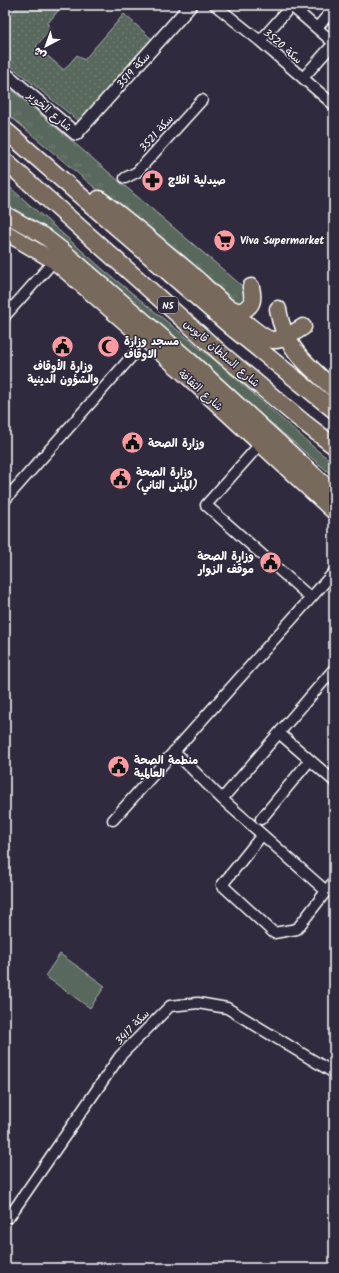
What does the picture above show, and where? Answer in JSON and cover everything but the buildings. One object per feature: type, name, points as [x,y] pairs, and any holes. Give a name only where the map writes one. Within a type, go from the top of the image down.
[{"type":"highway","points":[[5,129],[111,208],[190,273],[227,307],[265,338],[274,341],[286,337],[303,327]]},
{"type":"highway","name":"N5","points":[[5,129],[230,326],[334,410]]},
{"type":"highway","name":"شارع السلطان قابوس","points":[[5,161],[223,355],[334,446]]},
{"type":"highway","points":[[227,307],[239,312],[246,310],[251,304],[253,296],[251,286]]},
{"type":"highway","points":[[278,309],[280,320],[290,345],[307,364],[334,389]]},
{"type":"main road","name":"شارع الثقافة","points":[[5,214],[44,236],[62,250],[188,359],[334,493]]},
{"type":"main road","points":[[23,224],[51,249],[54,261],[64,258],[136,313]]},
{"type":"main road","name":"شارع الثقافة","points":[[5,232],[54,261],[179,370],[334,512]]},
{"type":"street","name":"سكة 3519","points":[[76,134],[191,5]]},
{"type":"street","name":"سكة 3520","points":[[215,5],[260,41],[334,105]]},
{"type":"street","points":[[260,41],[291,5],[334,43],[303,78]]},
{"type":"street","points":[[316,28],[334,8]]},
{"type":"street","name":"شارع الخوير","points":[[5,73],[76,134]]},
{"type":"street","name":"سكة 3521","points":[[125,178],[136,172],[202,100]]},
{"type":"street","points":[[5,316],[54,261]]},
{"type":"street","points":[[5,500],[133,355]]},
{"type":"street","points":[[260,444],[206,505],[311,598]]},
{"type":"street","points":[[113,820],[334,572]]},
{"type":"street","points":[[222,799],[334,669]]},
{"type":"street","points":[[279,733],[334,781]]},
{"type":"street","points":[[174,752],[222,799],[326,891]]},
{"type":"street","points":[[261,819],[310,760]]},
{"type":"street","points":[[262,835],[222,885],[274,933],[298,929],[334,881]]},
{"type":"street","name":"سكة 3417","points":[[9,1217],[120,1056],[170,1006],[198,1003],[227,1008],[334,1073]]},
{"type":"green space","points":[[19,5],[63,5],[47,24],[52,28],[36,46],[64,70],[77,55],[84,60],[124,14],[154,41],[84,121],[78,121],[5,61],[5,21]]},
{"type":"green space","points":[[5,84],[247,290],[246,304],[234,305],[5,112]]},
{"type":"green space","points":[[5,183],[106,272],[223,367],[318,451],[334,463],[334,477],[42,227],[16,210],[5,206]]},
{"type":"green space","points":[[60,954],[105,986],[90,1008],[45,976]]},
{"type":"place","name":"صيدلية افلاج","points":[[152,180]]},
{"type":"place","name":"Viva Supermarket","points":[[224,240]]},
{"type":"place","name":"وزارة الأوقاف والشؤون الدينية","points":[[63,346]]},
{"type":"place","name":"مسجد وزارة الاوقاف","points":[[109,347]]},
{"type":"place","name":"وزارة الصحة","points":[[133,443]]},
{"type":"place","name":"وزارة الصحة (المبنى الثاني)","points":[[121,478]]},
{"type":"place","name":"وزارة الصحة موقف الزوار","points":[[270,562]]},
{"type":"place","name":"منطمة الصحة العالمية","points":[[118,766]]}]
